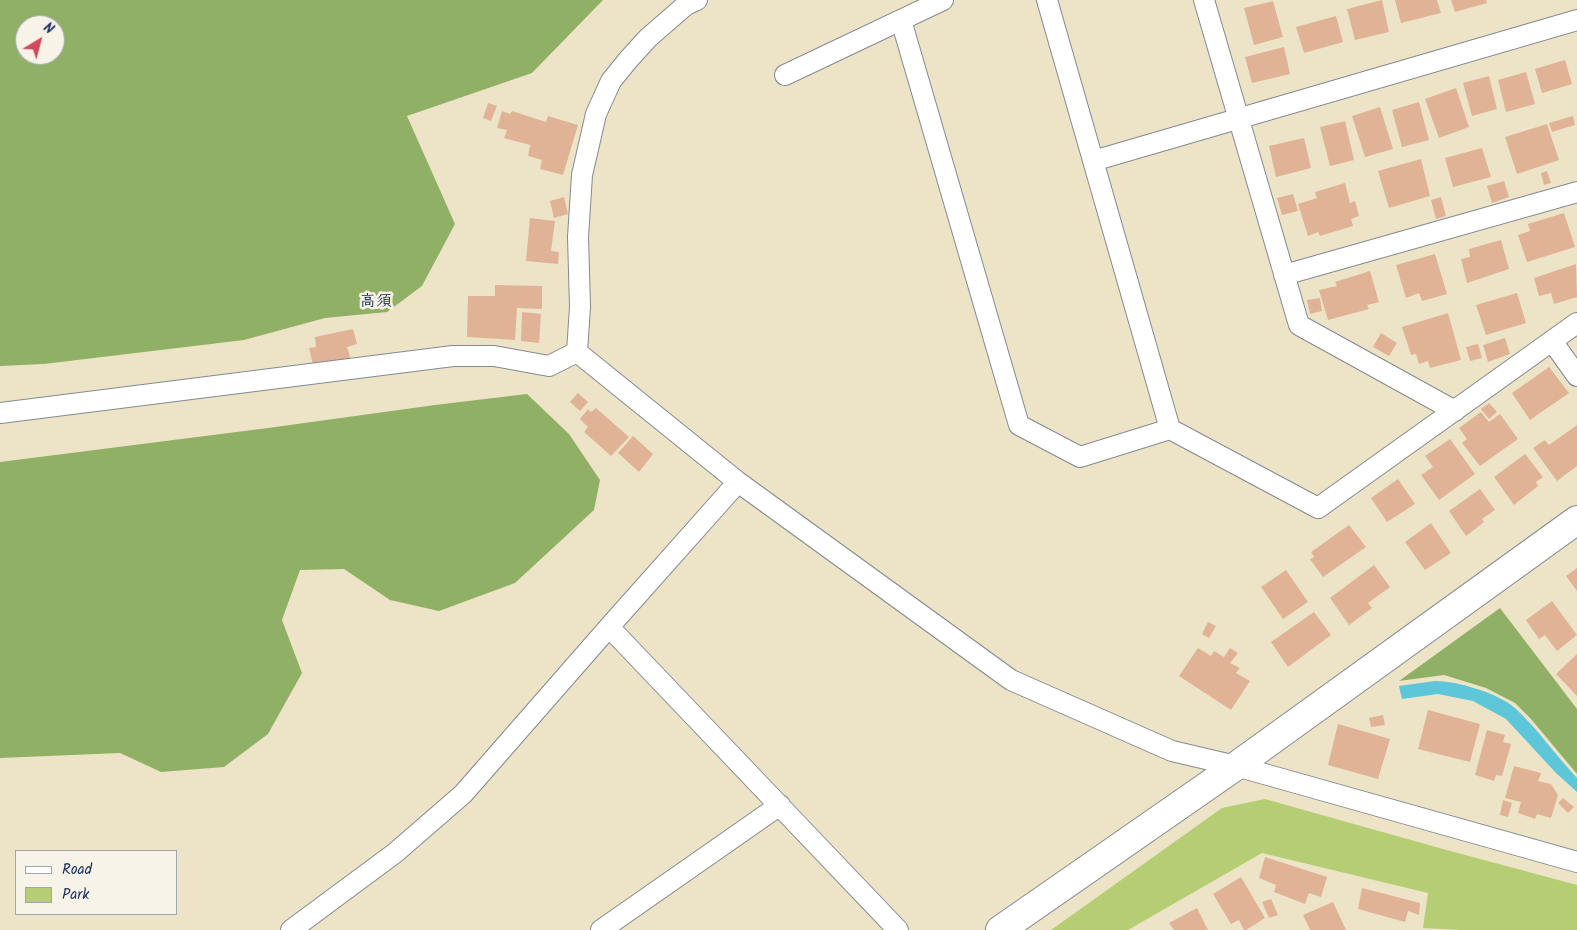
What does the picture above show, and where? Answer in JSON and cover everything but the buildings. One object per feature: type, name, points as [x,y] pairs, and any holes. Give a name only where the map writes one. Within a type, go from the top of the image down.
[{"type":"street","points":[[577,352],[580,307],[578,237],[582,175],[596,114],[610,82],[628,60],[648,38],[686,5],[697,0]]},
{"type":"street","points":[[785,75],[943,0]]},
{"type":"street","points":[[1047,0],[1170,429]]},
{"type":"street","points":[[1204,0],[1299,325],[1454,411]]},
{"type":"street","points":[[901,20],[1019,425],[1080,457],[1170,429],[1318,508],[1577,323]]},
{"type":"street","points":[[1093,161],[1577,20]]},
{"type":"street","points":[[1284,275],[1577,192]]},
{"type":"street","points":[[1552,341],[1577,376]]},
{"type":"street","points":[[0,413],[454,356],[494,356],[549,366],[577,352]]},
{"type":"street","points":[[577,352],[738,482],[1011,680],[1172,751],[1236,766],[1577,862]]},
{"type":"street","points":[[290,930],[395,853],[463,794],[609,626],[738,482]]},
{"type":"street","points":[[1000,930],[1236,766],[1577,520]]},
{"type":"street","points":[[609,626],[898,930]]},
{"type":"street","points":[[601,930],[780,805]]},
{"type":"green space","points":[[0,0],[603,0],[532,73],[407,116],[455,224],[422,286],[387,312],[325,318],[244,340],[44,364],[0,366]]},
{"type":"green space","points":[[527,394],[569,434],[600,480],[594,510],[515,583],[439,611],[390,600],[344,569],[300,570],[282,620],[302,673],[268,734],[224,767],[161,772],[120,753],[0,758],[0,462]]},
{"type":"green space","points":[[1500,608],[1577,709],[1577,774],[1531,719],[1515,703],[1486,688],[1444,675],[1399,681]]},
{"type":"green space","points":[[1265,799],[1577,885],[1577,930],[1460,930],[1423,928],[1428,893],[1262,853],[1128,930],[1051,930],[1222,808]]},
{"type":"water","points":[[1435,681],[1454,683],[1477,689],[1498,697],[1515,708],[1577,778],[1577,792],[1556,773],[1506,719],[1473,701],[1438,694],[1402,699],[1399,686]]},
{"type":"district","name":"高須","points":[[376,303]]}]
